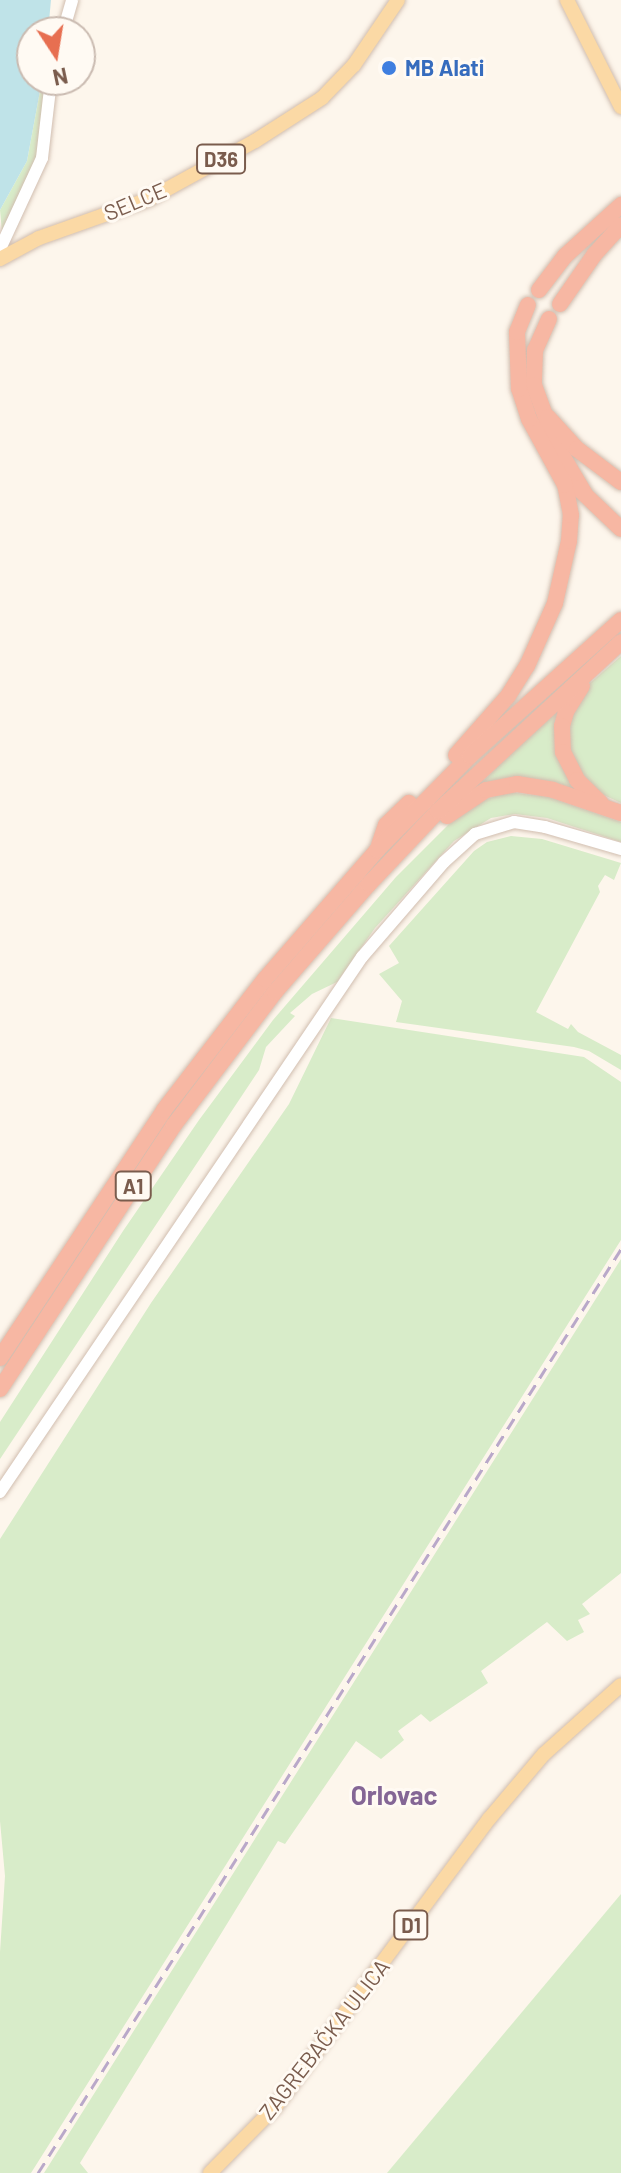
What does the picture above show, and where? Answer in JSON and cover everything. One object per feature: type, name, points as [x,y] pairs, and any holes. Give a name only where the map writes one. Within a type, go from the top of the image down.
[{"type":"highway","points":[[539,290],[579,241],[621,205]]},
{"type":"highway","points":[[560,304],[594,255],[620,226]]},
{"type":"highway","points":[[377,850],[386,825],[471,740],[508,696],[542,635],[555,603],[569,541],[569,499],[557,467],[529,419],[519,389],[517,332],[528,305]]},
{"type":"highway","points":[[549,319],[535,350],[534,385],[538,403],[556,445],[585,494]]},
{"type":"highway","points":[[538,403],[577,449],[621,482]]},
{"type":"highway","points":[[557,467],[621,529]]},
{"type":"highway","name":"A1","points":[[0,1389],[174,1125],[275,992],[369,884],[598,651],[621,620]]},
{"type":"highway","name":"A1","points":[[0,1358],[84,1228],[214,1042],[377,850],[470,756],[598,651],[621,642]]},
{"type":"highway","points":[[598,651],[600,670],[573,697],[562,726],[563,752],[577,780],[616,812]]},
{"type":"highway","points":[[369,884],[392,873],[457,806],[486,790],[517,784],[534,786],[616,812]]},
{"type":"main road","name":"SELCE","points":[[0,259],[39,238],[149,199],[255,141],[322,98],[354,65],[398,0]]},
{"type":"main road","points":[[567,0],[621,107]]},
{"type":"main road","name":"ZAGREBAČKA ULICA","points":[[210,2173],[275,2107],[489,1819],[544,1754],[621,1685]]},
{"type":"street","points":[[0,249],[42,158],[49,96]]},
{"type":"street","points":[[0,1492],[362,957],[403,906],[456,850],[482,830],[501,823],[529,823],[621,849]]},
{"type":"green space","points":[[39,96],[44,96],[37,158],[2,232],[0,210],[27,161]]},
{"type":"green space","points":[[621,656],[621,803],[593,790],[571,761],[566,725],[589,684]]},
{"type":"green space","points":[[566,698],[559,714],[575,787],[572,790],[512,778],[480,784]]},
{"type":"green space","points":[[509,792],[549,797],[621,822],[621,842],[547,818],[515,814],[491,818],[454,841],[375,928],[337,982],[312,994],[290,1013],[295,1016],[266,1047],[259,1070],[0,1459],[0,1422],[123,1231],[273,1020],[396,877],[458,815],[480,801]]},
{"type":"green space","points":[[511,836],[542,839],[621,863],[614,880],[605,875],[598,886],[600,892],[536,1012],[568,1029],[571,1024],[578,1032],[621,1055],[621,1070],[589,1051],[574,1047],[396,1022],[402,1001],[379,974],[399,963],[389,946],[474,851],[487,842]]},
{"type":"green space","points":[[331,1018],[584,1057],[621,1082],[621,1240],[31,2173],[0,2173],[0,1952],[5,1876],[0,1821],[0,1539],[151,1303],[289,1104]]},
{"type":"green space","points":[[621,1259],[621,1573],[582,1604],[590,1614],[578,1620],[584,1632],[567,1641],[547,1622],[481,1671],[488,1683],[430,1722],[421,1714],[398,1731],[404,1740],[381,1759],[356,1741],[285,1844],[278,1841],[80,2163],[88,2173],[44,2173]]},
{"type":"green space","points":[[621,1894],[621,2173],[387,2173]]},
{"type":"water","points":[[0,0],[51,0],[50,16],[16,16],[16,96],[39,96],[27,161],[0,210]]},
{"type":"railway","points":[[38,2173],[621,1249]]},
{"type":"place","name":"MB Alati","points":[[389,68]]},
{"type":"district","name":"Orlovac","points":[[394,1795]]}]
